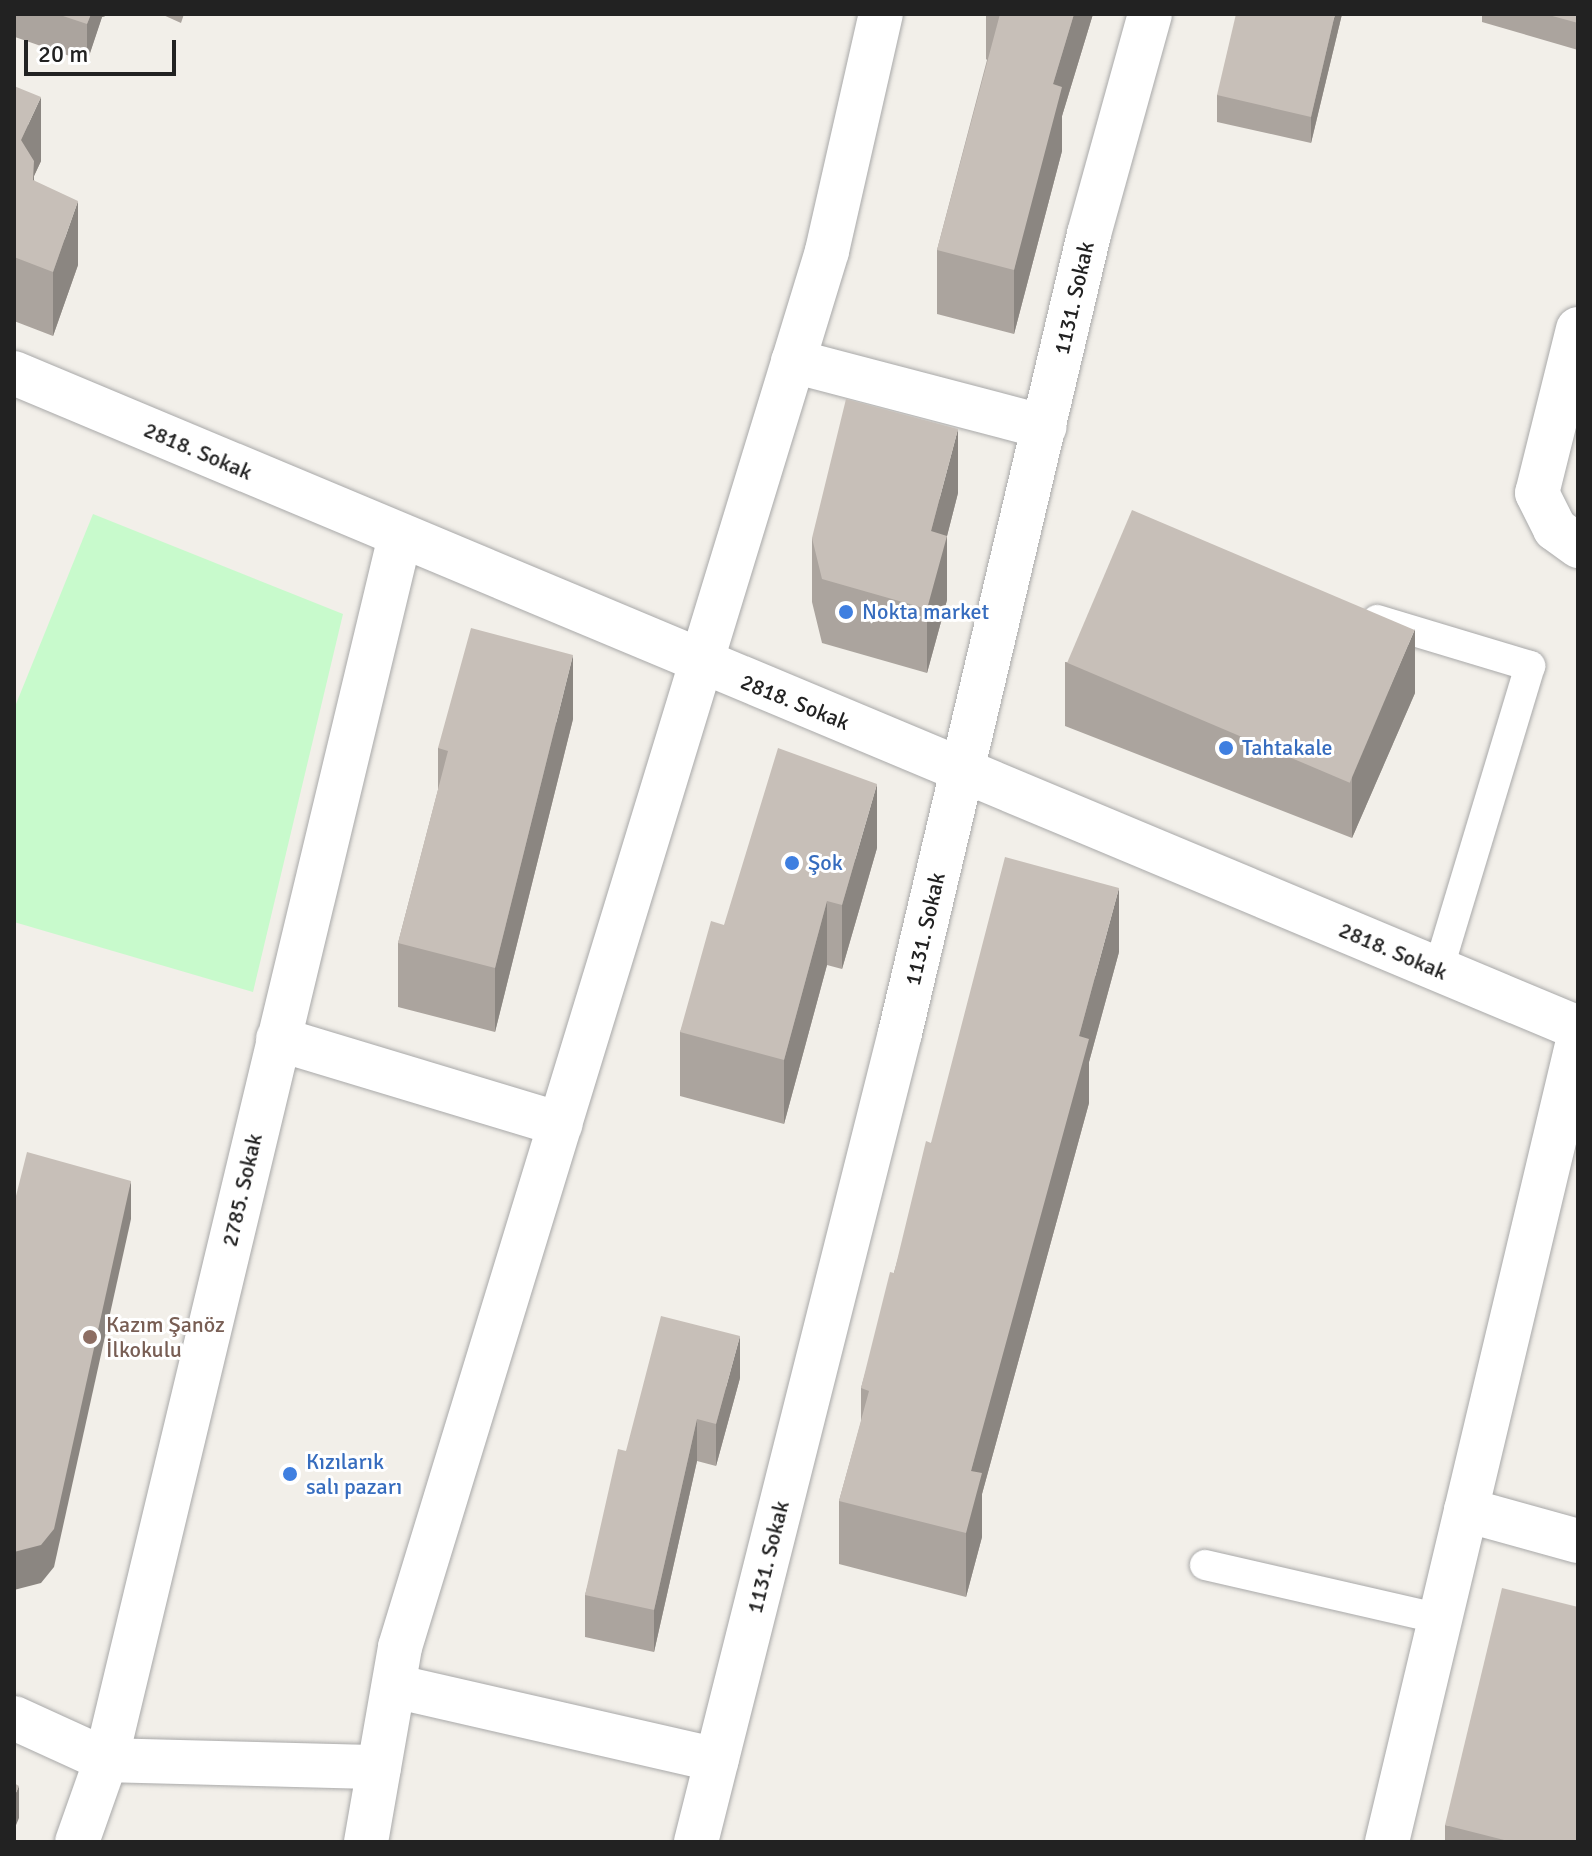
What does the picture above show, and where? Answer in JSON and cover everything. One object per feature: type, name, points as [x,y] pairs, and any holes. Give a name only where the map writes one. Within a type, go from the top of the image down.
[{"type":"street","points":[[366,1842],[400,1647],[827,251],[881,14]]},
{"type":"street","name":"1131. Sokak","points":[[696,1842],[963,771],[1044,427],[1150,14]]},
{"type":"street","points":[[1578,329],[1537,493],[1555,529],[1578,546]]},
{"type":"street","points":[[793,361],[1044,427]]},
{"type":"street","name":"2818. Sokak","points":[[14,373],[701,664],[1578,1028]]},
{"type":"street","name":"2785. Sokak","points":[[77,1842],[106,1760],[400,536]]},
{"type":"street","points":[[278,1039],[560,1124]]},
{"type":"street","points":[[1387,1842],[1578,1041]]},
{"type":"street","points":[[1466,1510],[1578,1541]]},
{"type":"street","points":[[394,1686],[717,1760]]},
{"type":"street","points":[[14,1718],[106,1760],[379,1767]]},
{"type":"lane","points":[[1351,612],[1530,666],[1438,970]]},
{"type":"lane","points":[[1205,1565],[1441,1619]]},
{"type":"green space","points":[[93,514],[343,614],[253,992],[14,922],[14,709]]},
{"type":"building","points":[[57,14],[91,14],[87,24]]},
{"type":"building","points":[[1000,14],[1074,14],[1053,84],[1062,87],[1014,270],[937,250]]},
{"type":"building","points":[[1236,14],[1335,14],[1311,117],[1217,95]]},
{"type":"building","points":[[1545,14],[1578,14],[1578,23]]},
{"type":"building","points":[[14,86],[41,97],[21,140],[34,161],[33,180],[78,201],[53,272],[14,257]]},
{"type":"building","points":[[846,399],[958,429],[931,531],[947,536],[927,609],[822,579],[812,538]]},
{"type":"building","points":[[1132,510],[1415,630],[1350,783],[1067,663]]},
{"type":"building","points":[[471,628],[573,655],[495,968],[398,943],[448,751],[438,748]]},
{"type":"building","points":[[778,748],[877,784],[842,905],[827,901],[784,1060],[680,1032],[711,921],[724,925]]},
{"type":"building","points":[[1005,857],[1119,888],[1079,1036],[1089,1039],[971,1471],[982,1473],[966,1533],[839,1501],[869,1391],[861,1388],[890,1272],[894,1273],[926,1141],[931,1143]]},
{"type":"building","points":[[27,1152],[131,1181],[54,1529],[41,1545],[14,1552],[14,1204]]},
{"type":"building","points":[[661,1316],[740,1336],[716,1424],[697,1419],[654,1610],[585,1595],[618,1449],[626,1451]]},
{"type":"building","points":[[1502,1588],[1578,1607],[1578,1842],[1512,1842],[1445,1825]]},
{"type":"place","name":"Nokta market","points":[[846,612]]},
{"type":"place","name":"Tahtakale","points":[[1226,748]]},
{"type":"place","name":"Şok","points":[[792,863]]},
{"type":"place","name":"Kazım Şanöz İlkokulu","points":[[90,1337]]},
{"type":"place","name":"Kızılarık salı pazarı","points":[[290,1474]]}]
